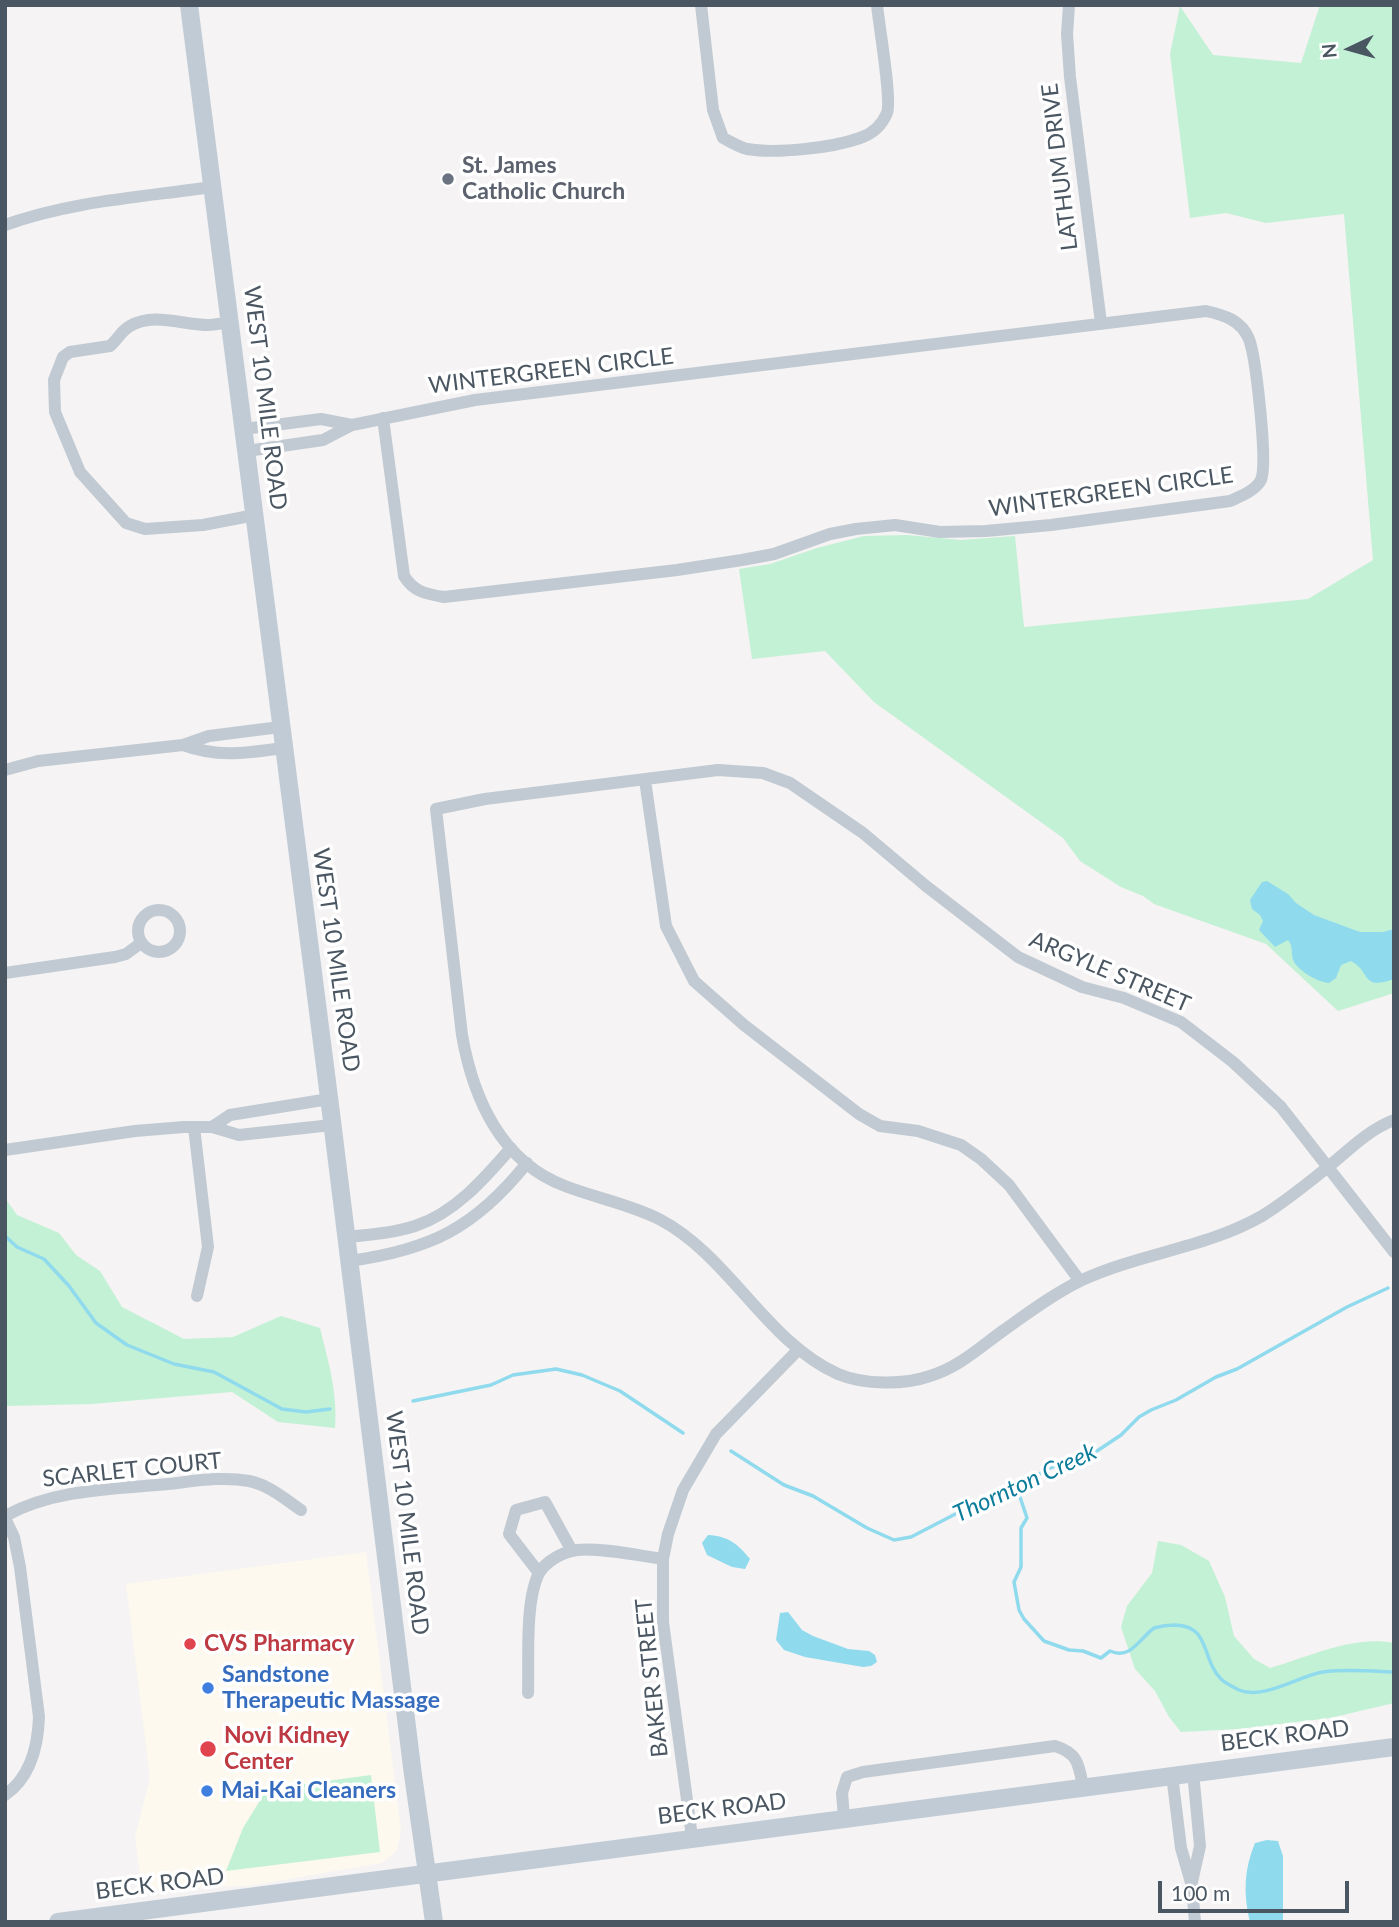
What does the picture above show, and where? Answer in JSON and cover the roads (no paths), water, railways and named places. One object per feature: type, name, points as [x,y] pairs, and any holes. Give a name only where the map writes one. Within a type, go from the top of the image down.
[{"type":"main road","name":"WEST 10 MILE ROAD","points":[[189,5],[413,1775],[434,1922]]},
{"type":"main road","name":"BECK ROAD","points":[[58,1922],[1394,1747]]},
{"type":"street","points":[[701,5],[713,110],[723,138],[743,148],[769,152],[803,149],[861,138],[878,129],[888,112],[888,96],[877,5]]},
{"type":"street","name":"LATHUM DRIVE","points":[[1069,5],[1067,34],[1070,77],[1101,323]]},
{"type":"street","points":[[5,225],[67,207],[212,187]]},
{"type":"street","name":"WINTERGREEN CIRCLE","points":[[247,451],[323,440],[352,425],[383,418],[475,400],[1206,311],[1227,315],[1249,339],[1264,466],[1261,481],[1248,493],[1230,501],[986,531],[940,531],[895,525],[856,529],[830,534],[774,554],[743,560],[444,597],[425,594],[412,588],[404,576],[383,418]]},
{"type":"street","points":[[230,322],[208,325],[175,320],[146,321],[136,323],[121,332],[110,346],[70,352],[63,357],[54,380],[55,412],[80,472],[127,523],[156,528],[203,524],[255,515]]},
{"type":"street","name":"WINTERGREEN CIRCLE","points":[[244,429],[321,419],[352,425]]},
{"type":"street","points":[[5,770],[61,758],[183,745],[209,736],[280,727]]},
{"type":"street","points":[[183,745],[199,751],[222,754],[283,748]]},
{"type":"street","name":"ARGYLE STREET","points":[[511,1148],[489,1121],[468,1064],[437,837],[436,809],[485,799],[701,772],[734,770],[764,773],[790,783],[863,834],[1018,957],[1082,987],[1124,998],[1181,1022],[1233,1062],[1281,1107],[1394,1252]]},
{"type":"street","points":[[645,780],[666,926],[694,981],[744,1025],[859,1114],[880,1126],[918,1131],[961,1145],[981,1159],[1009,1185],[1080,1281]]},
{"type":"street","points":[[5,973],[115,957],[126,954],[141,943]]},
{"type":"street","points":[[212,1127],[230,1115],[329,1099]]},
{"type":"street","points":[[346,1237],[402,1230],[430,1220],[455,1205],[511,1148],[527,1163],[563,1185],[632,1208],[679,1232],[720,1267],[775,1326],[814,1362],[842,1376],[902,1382],[927,1378],[947,1370],[1080,1281],[1232,1232],[1265,1214],[1374,1129],[1394,1120]]},
{"type":"street","points":[[5,1150],[135,1131],[212,1127],[239,1135],[332,1125]]},
{"type":"street","points":[[194,1127],[208,1247],[197,1296]]},
{"type":"street","points":[[349,1261],[405,1251],[438,1239],[461,1225],[497,1196],[527,1163]]},
{"type":"street","points":[[430,1220],[438,1239]]},
{"type":"street","name":"BAKER STREET","points":[[692,1838],[663,1622],[663,1559],[667,1534],[682,1490],[716,1434],[799,1349]]},
{"type":"street","name":"SCARLET COURT","points":[[5,1517],[28,1504],[69,1494],[223,1479],[264,1486],[301,1510]]},
{"type":"street","points":[[539,1573],[509,1534],[516,1510],[545,1502],[572,1551]]},
{"type":"street","points":[[5,1517],[14,1537],[20,1567],[39,1717],[38,1742],[25,1776],[5,1795]]},
{"type":"street","points":[[528,1693],[531,1597],[539,1573],[550,1562],[565,1552],[580,1549],[663,1559]]},
{"type":"street","points":[[844,1818],[842,1793],[847,1777],[855,1774],[1055,1746],[1065,1749],[1078,1761],[1083,1787]]},
{"type":"street","points":[[1192,1886],[1200,1846],[1193,1772]]},
{"type":"street","points":[[1172,1775],[1181,1848],[1192,1886],[1195,1922]]},
{"type":"water","points":[[1267,881],[1314,915],[1360,932],[1394,929],[1394,979],[1376,983],[1371,981],[1351,961],[1341,965],[1336,978],[1329,983],[1305,973],[1294,962],[1288,940],[1275,947],[1259,930],[1263,921],[1252,909],[1250,900],[1262,882]]},
{"type":"water","points":[[708,1535],[727,1539],[741,1549],[750,1559],[745,1569],[732,1567],[707,1555],[702,1543]]},
{"type":"water","points":[[788,1612],[802,1630],[848,1649],[869,1651],[875,1655],[877,1662],[863,1667],[805,1657],[784,1650],[776,1640],[780,1613]]},
{"type":"water","points":[[1278,1841],[1283,1856],[1283,1922],[1250,1922],[1246,1901],[1249,1862],[1255,1843]]},
{"type":"waterway","name":"Thornton Creek","points":[[5,1236],[17,1247],[44,1259],[69,1286],[96,1323],[127,1345],[174,1364],[214,1372],[282,1409],[306,1412],[330,1409]]},
{"type":"waterway","name":"Thornton Creek","points":[[731,1451],[784,1485],[813,1496],[867,1528],[894,1540],[911,1537],[1047,1469],[1097,1451],[1151,1410],[1237,1369],[1347,1307],[1388,1288]]},
{"type":"waterway","name":"Thornton Creek","points":[[413,1401],[491,1385],[513,1375],[556,1369],[582,1375],[620,1391],[683,1433]]},
{"type":"waterway","points":[[1021,1483],[1019,1494],[1027,1518],[1021,1528],[1021,1567],[1014,1582],[1019,1610],[1044,1641],[1101,1658],[1110,1651],[1129,1651],[1154,1628],[1172,1625],[1186,1627],[1200,1637],[1210,1662],[1221,1679],[1239,1690],[1249,1692],[1270,1690],[1323,1672],[1394,1672]]},
{"type":"place","name":"St. James Catholic Church","points":[[448,179]]},
{"type":"place","name":"CVS Pharmacy","points":[[190,1644]]},
{"type":"place","name":"Sandstone Therapeutic Massage","points":[[208,1688]]},
{"type":"place","name":"Novi Kidney Center","points":[[208,1749]]},
{"type":"place","name":"Mai-Kai Cleaners","points":[[207,1791]]}]
